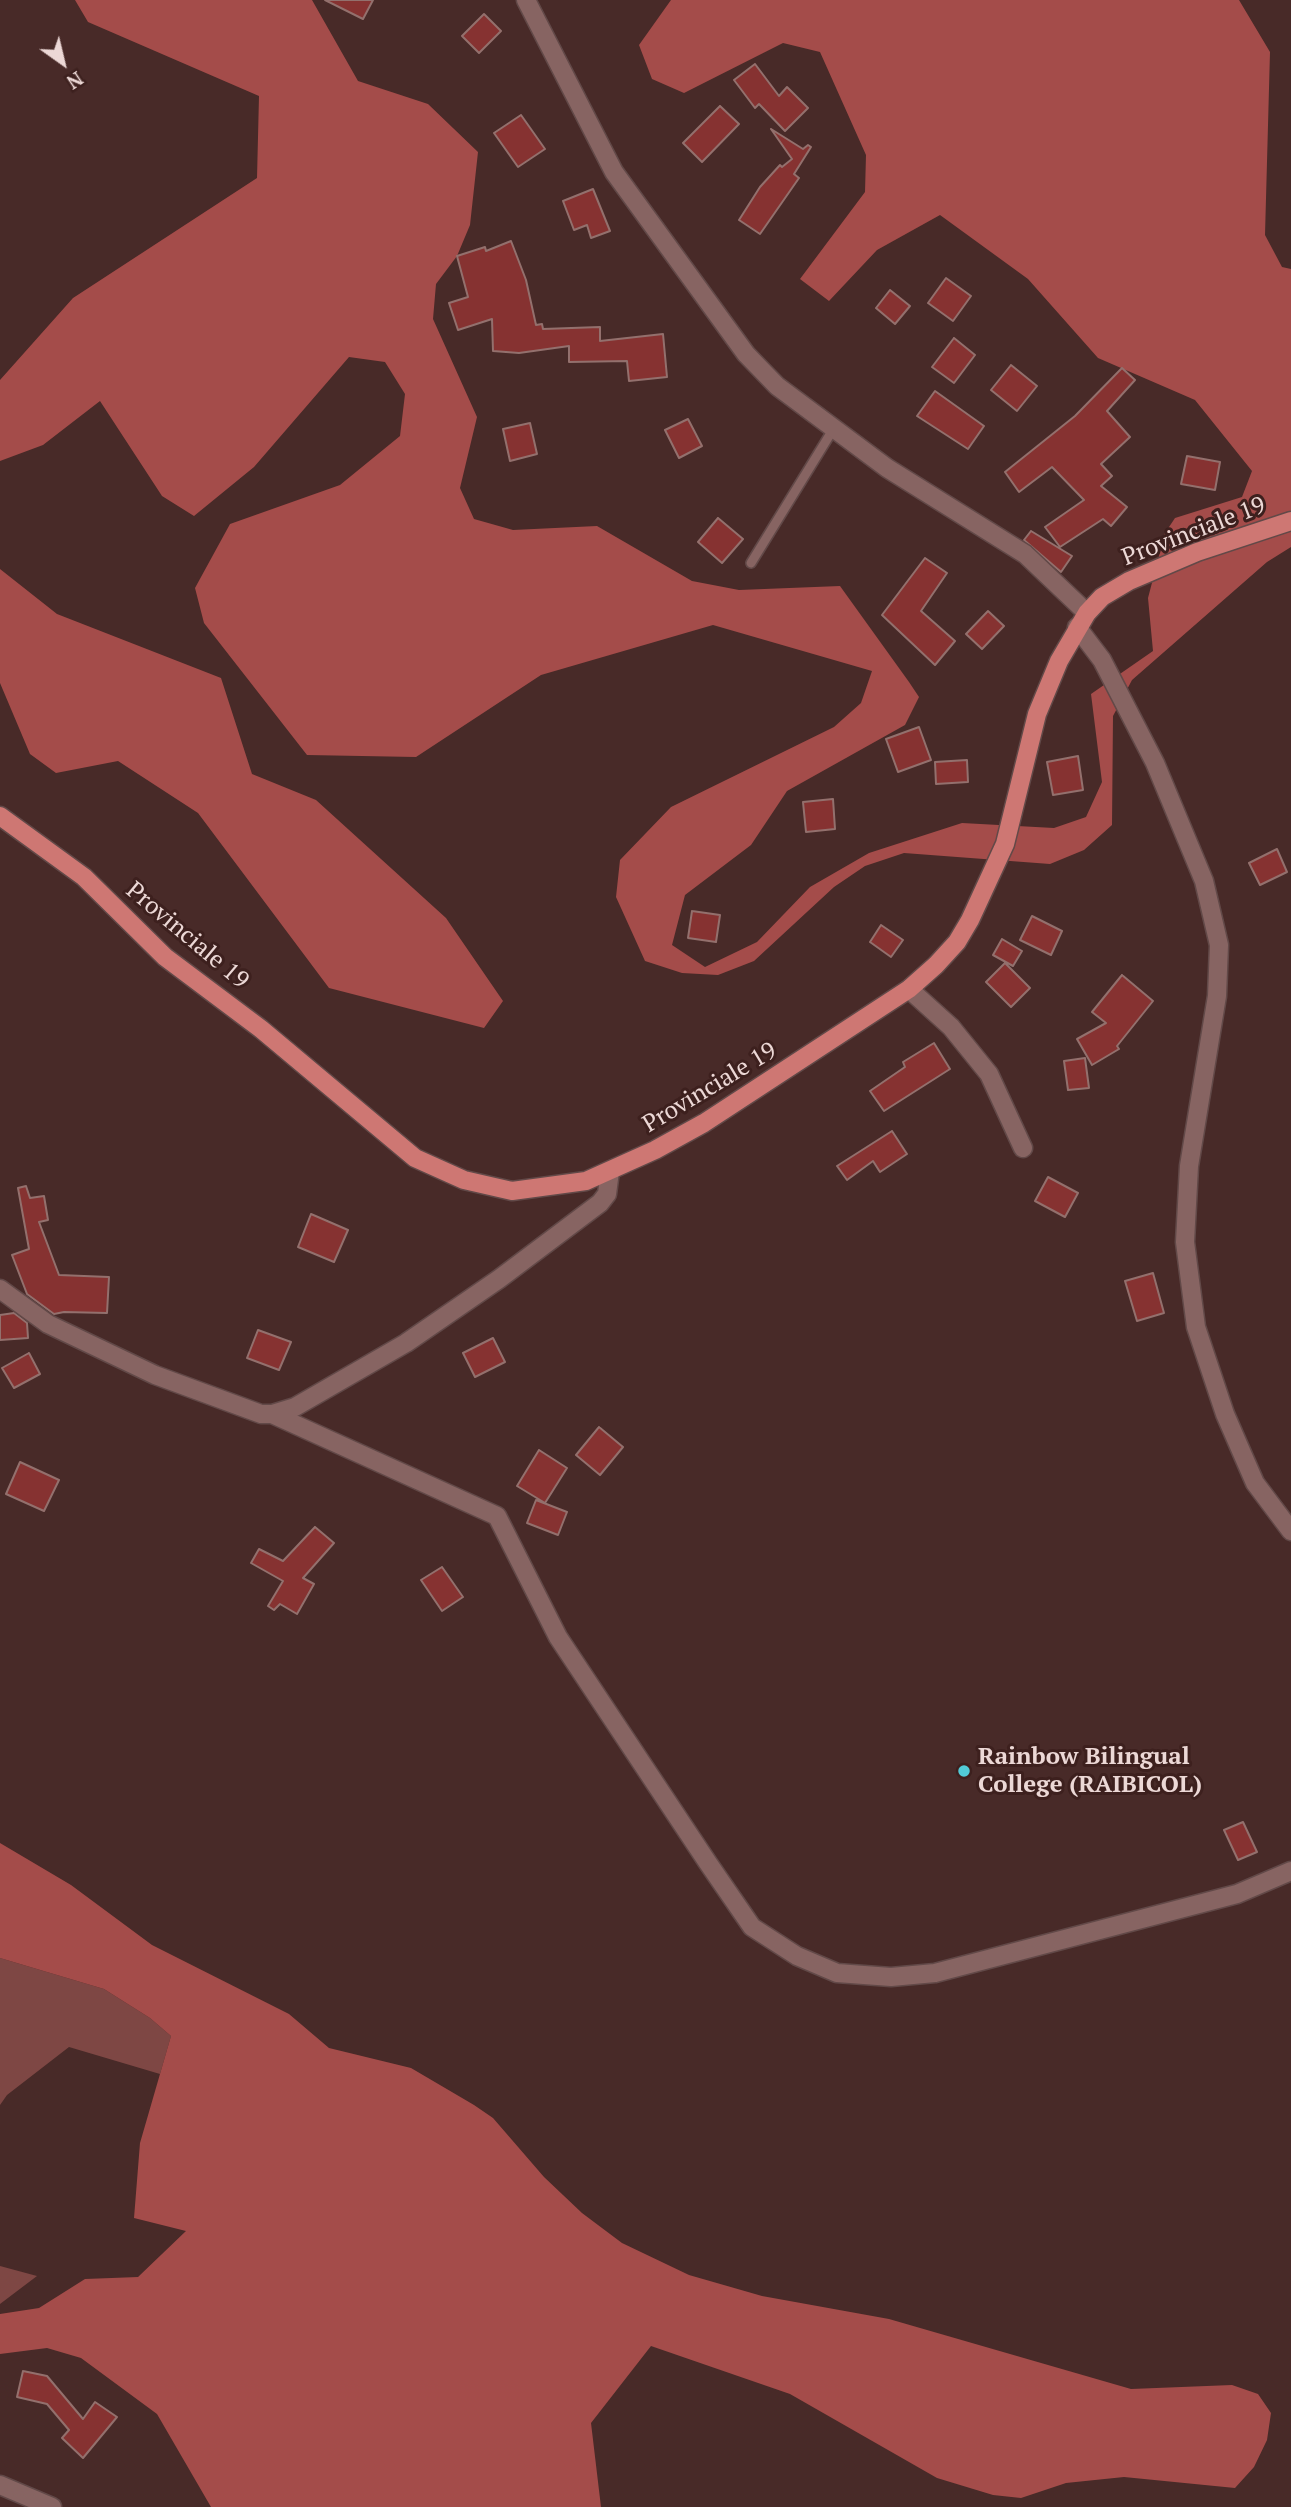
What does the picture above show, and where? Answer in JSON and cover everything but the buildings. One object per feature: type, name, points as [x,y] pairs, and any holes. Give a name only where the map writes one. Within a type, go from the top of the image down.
[{"type":"main road","name":"Provinciale 19","points":[[0,816],[84,877],[165,957],[261,1029],[415,1158],[464,1181],[512,1191],[566,1186],[610,1171],[704,1123],[909,989],[957,942],[982,896],[1009,833],[1024,757],[1037,713],[1059,661],[1082,620],[1102,597],[1129,581],[1197,552],[1291,521]]},
{"type":"street","points":[[526,0],[614,172],[746,354],[777,386],[887,468],[1025,554],[1082,620],[1156,763],[1204,881],[1219,945],[1217,996],[1189,1166],[1185,1241],[1196,1327],[1225,1414],[1255,1483],[1291,1531]]},
{"type":"street","points":[[909,989],[951,1027],[989,1074],[1023,1148]]},
{"type":"street","points":[[0,1289],[48,1324],[155,1375],[261,1414],[272,1414],[295,1407],[405,1343],[499,1279],[600,1203],[607,1194],[610,1171]]},
{"type":"street","points":[[272,1414],[497,1516],[558,1637],[708,1863],[752,1927],[797,1956],[837,1973],[891,1977],[935,1973],[1237,1895],[1291,1871]]},
{"type":"street","points":[[0,2485],[52,2507]]},
{"type":"lane","points":[[751,563],[835,427]]},
{"type":"shaded area","points":[[75,0],[312,0],[358,81],[428,104],[478,152],[470,225],[457,256],[436,284],[433,319],[477,417],[460,488],[474,519],[513,530],[597,526],[692,581],[739,590],[840,586],[919,697],[905,725],[787,791],[751,845],[685,895],[672,945],[705,967],[757,942],[810,887],[869,853],[962,823],[1054,828],[1086,817],[1102,782],[1091,694],[1153,651],[1148,598],[1165,533],[1175,518],[1242,497],[1252,471],[1195,400],[1098,358],[1028,279],[940,215],[877,250],[829,301],[800,279],[865,192],[866,155],[820,52],[783,43],[684,93],[652,79],[639,45],[671,0],[1239,0],[1270,52],[1265,235],[1282,267],[1291,269],[1291,547],[1267,562],[1132,680],[1113,716],[1112,825],[1084,850],[1050,864],[904,853],[865,866],[834,887],[754,961],[718,975],[682,973],[645,961],[616,897],[620,860],[671,807],[834,727],[861,703],[872,671],[713,625],[541,675],[416,757],[307,755],[204,623],[195,588],[230,524],[340,485],[400,436],[405,394],[385,362],[349,357],[254,467],[194,516],[162,496],[100,401],[43,445],[0,461],[0,380],[73,298],[257,178],[259,96],[88,22]]},
{"type":"shaded area","points":[[0,569],[57,614],[221,678],[252,774],[316,800],[446,918],[503,1001],[484,1028],[329,988],[198,813],[118,761],[56,773],[30,754],[0,683]]},
{"type":"shaded area","points":[[0,1843],[71,1885],[152,1945],[289,2014],[329,2048],[411,2068],[474,2105],[493,2118],[544,2177],[582,2213],[622,2243],[689,2275],[762,2296],[889,2319],[1131,2389],[1232,2385],[1258,2394],[1271,2413],[1267,2440],[1254,2467],[1235,2488],[1124,2477],[1066,2483],[1021,2498],[993,2495],[937,2478],[790,2394],[651,2346],[591,2423],[601,2507],[211,2507],[157,2414],[81,2358],[47,2348],[0,2354],[0,2314],[39,2308],[85,2279],[138,2277],[186,2231],[134,2218],[140,2143],[171,2036],[150,2018],[104,1989],[0,1958]]},
{"type":"shaded area","points":[[0,1958],[104,1989],[150,2018],[171,2036],[160,2074],[69,2047],[7,2095],[0,2105]]},
{"type":"shaded area","points":[[0,2266],[37,2276],[0,2304]]},
{"type":"place","name":"Rainbow Bilingual College (RAIBICOL)","points":[[964,1771]]}]
